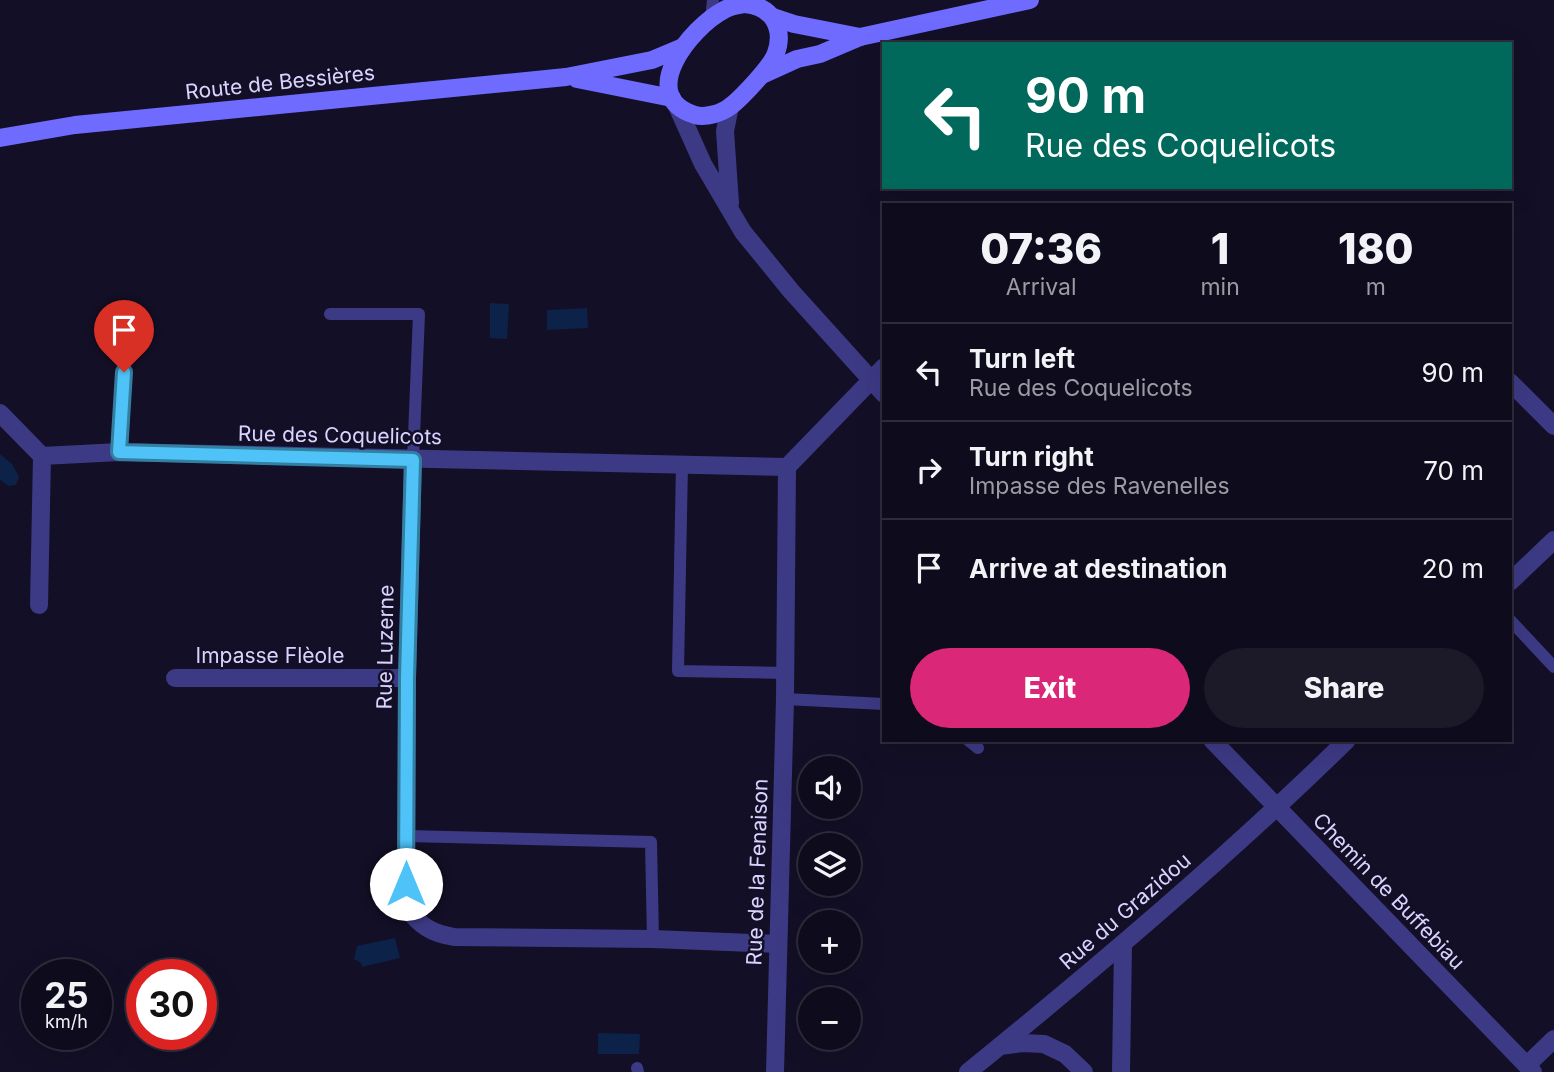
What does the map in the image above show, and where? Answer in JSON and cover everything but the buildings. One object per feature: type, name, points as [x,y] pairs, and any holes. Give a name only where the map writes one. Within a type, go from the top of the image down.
[{"type":"main road","name":"Route de Bessières","points":[[760,75],[860,37],[1030,0]]},
{"type":"main road","name":"Route de Bessières","points":[[675,102],[669,74],[674,60],[711,19],[734,6],[756,2],[773,17],[794,24],[860,37]]},
{"type":"main road","name":"Route de Bessières","points":[[566,77],[653,93],[702,116],[712,115],[730,107],[776,56],[778,30],[773,17]]},
{"type":"main road","name":"Route de Bessières","points":[[0,138],[75,125],[566,77],[652,60],[683,47]]},
{"type":"street","points":[[675,102],[703,164],[743,232],[791,291],[880,381],[787,467]]},
{"type":"street","points":[[730,107],[725,131],[730,210]]},
{"type":"street","points":[[1512,384],[1554,426]]},
{"type":"street","points":[[0,413],[42,456],[38,605]]},
{"type":"street","name":"Rue des Coquelicots","points":[[42,456],[119,452],[787,467]]},
{"type":"street","name":"Rue Luzerne","points":[[413,460],[407,678],[406,907],[417,922],[433,933],[454,937],[653,939],[778,944]]},
{"type":"street","name":"Rue de la Fenaison","points":[[775,1072],[786,673],[787,467]]},
{"type":"street","points":[[1512,580],[1554,540]]},
{"type":"street","name":"Impasse Flèole","points":[[175,678],[407,678]]},
{"type":"street","name":"Chemin de Buffebiau","points":[[1214,742],[1530,1069]]},
{"type":"street","name":"Rue du Grazidou","points":[[968,1072],[1123,945],[1277,809],[1346,742]]},
{"type":"street","points":[[1122,1072],[1123,945]]},
{"type":"street","points":[[1530,1069],[1554,1039]]},
{"type":"street","points":[[1000,1046],[1044,1044],[1065,1054],[1084,1072]]},
{"type":"lane","points":[[711,19],[713,0]]},
{"type":"lane","points":[[331,314],[419,314],[413,460]]},
{"type":"lane","points":[[119,452],[127,319]]},
{"type":"lane","points":[[682,464],[678,671],[786,673]]},
{"type":"lane","points":[[1512,622],[1554,667]]},
{"type":"lane","points":[[785,699],[882,704]]},
{"type":"lane","points":[[406,836],[651,842],[653,939]]},
{"type":"water","points":[[490,303],[509,304],[507,339],[490,338]]},
{"type":"water","points":[[587,308],[588,328],[547,330],[547,310]]},
{"type":"water","points":[[0,454],[12,464],[19,477],[16,485],[9,486],[0,480]]},
{"type":"water","points":[[395,938],[400,958],[362,967],[361,963],[354,959],[357,946]]},
{"type":"water","points":[[598,1033],[640,1034],[639,1054],[598,1054]]},
{"type":"route","points":[[124,372],[119,452],[413,460],[407,678],[406,884]]}]
